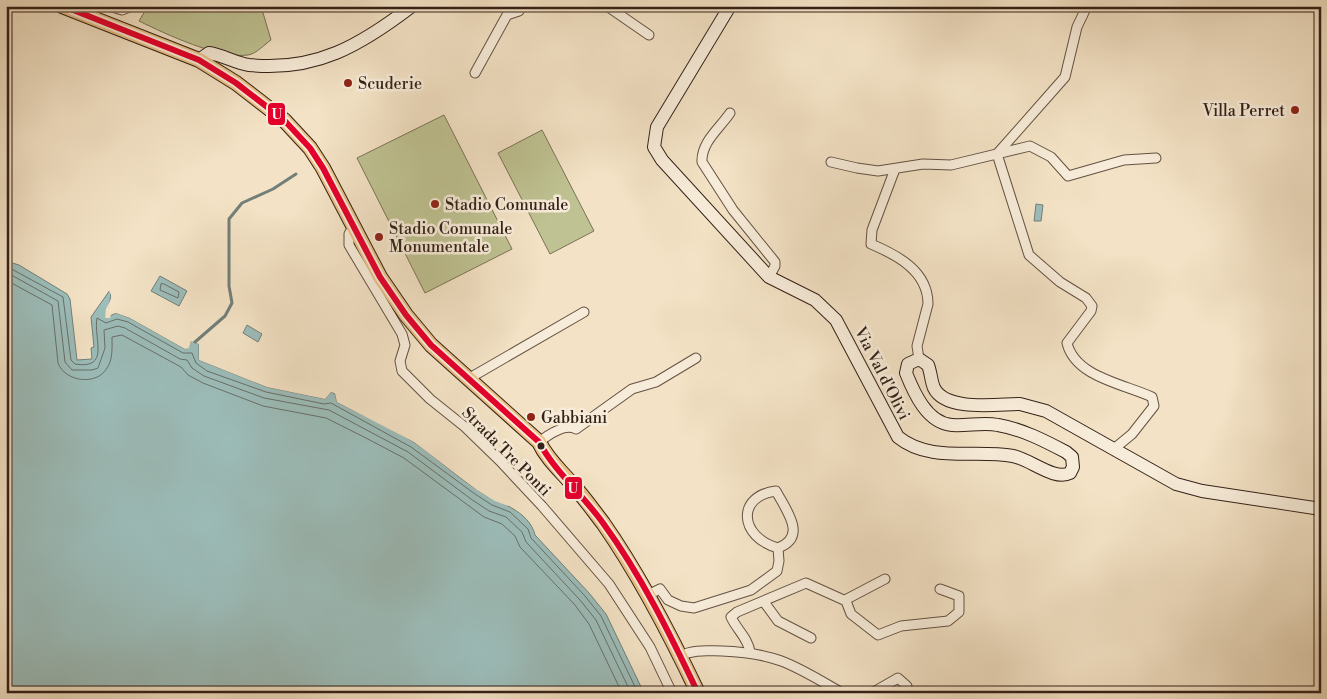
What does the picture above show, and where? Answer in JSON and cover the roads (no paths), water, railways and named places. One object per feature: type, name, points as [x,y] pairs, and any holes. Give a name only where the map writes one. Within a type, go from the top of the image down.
[{"type":"main road","points":[[62,6],[200,60],[265,105],[299,136],[323,168],[380,277],[406,315],[431,345],[539,442],[544,454],[574,485],[601,521],[629,561],[698,693]]},
{"type":"street","points":[[109,6],[122,10],[132,6]]},
{"type":"street","points":[[200,60],[205,54],[209,54],[236,62],[256,65],[290,63],[331,56],[369,38],[412,6]]},
{"type":"street","points":[[607,6],[649,35]]},
{"type":"street","name":"Via Val d'Olivi","points":[[730,6],[657,127],[654,147],[662,160],[768,277],[815,300],[836,320],[866,372],[891,426],[898,437],[909,446],[922,451],[939,453],[999,454],[1019,457],[1059,475],[1064,476],[1070,473],[1073,468],[1072,457],[1066,452],[1036,438],[1000,425],[952,425],[931,416],[917,396],[906,373],[908,364],[919,359]]},
{"type":"street","points":[[996,154],[1065,77],[1077,28],[1087,6]]},
{"type":"street","points":[[475,73],[507,15],[518,8]]},
{"type":"street","points":[[730,113],[709,141],[702,154],[702,162],[733,210],[774,262],[775,266],[768,277]]},
{"type":"street","points":[[831,162],[856,168],[895,169],[923,164],[951,165],[1030,146],[1051,157],[1068,176],[1124,160],[1156,158]]},
{"type":"street","points":[[996,154],[1029,255],[1060,282],[1086,298],[1092,306],[1067,343],[1069,353],[1076,361],[1098,375],[1152,397],[1154,406],[1132,434],[1115,448]]},
{"type":"street","points":[[895,169],[872,230],[871,244],[903,260],[921,280],[928,297],[928,304],[917,346],[919,359],[928,365],[934,389],[945,400],[961,404],[1020,404],[1030,406],[1046,411],[1115,448],[1163,478],[1187,488],[1321,509]]},
{"type":"street","name":"Strada Tre Ponti","points":[[353,227],[349,234],[350,245],[402,334],[405,345],[400,361],[402,371],[500,461],[542,506],[609,584],[650,647],[672,693]]},
{"type":"street","points":[[468,379],[584,312]]},
{"type":"street","points":[[539,442],[565,428],[571,426],[576,429],[632,389],[656,382],[696,358]]},
{"type":"street","points":[[776,491],[795,525],[793,536],[784,546],[778,548],[764,544],[754,537],[748,528],[748,509],[754,501],[769,492],[776,491]]},
{"type":"street","points":[[648,595],[660,589],[668,600],[681,606],[694,608],[751,590],[777,571],[779,561],[778,548]]},
{"type":"street","points":[[845,600],[885,579]]},
{"type":"street","points":[[750,652],[749,643],[735,626],[731,617],[737,612],[806,583],[845,600],[851,614],[878,635],[902,626],[948,621],[959,612],[959,596],[940,589]]},
{"type":"street","points":[[764,602],[778,621],[811,638]]},
{"type":"street","points":[[680,656],[691,650],[750,652],[786,661],[842,693]]},
{"type":"street","points":[[872,693],[898,678],[906,686]]},
{"type":"water","points":[[1036,204],[1043,205],[1041,221],[1034,221]]},
{"type":"water","points":[[6,261],[19,265],[67,294],[70,299],[77,360],[92,359],[91,348],[94,347],[91,317],[110,290],[111,297],[106,318],[116,313],[130,318],[185,349],[189,347],[191,340],[199,344],[199,360],[267,387],[325,399],[331,392],[335,394],[337,402],[406,437],[479,491],[520,513],[532,526],[535,535],[606,614],[644,693],[6,693]]},
{"type":"water","points":[[160,276],[187,291],[179,306],[151,291]]},
{"type":"water","points":[[247,325],[262,334],[258,342],[243,333]]},
{"type":"waterway","points":[[195,342],[225,316],[232,303],[229,286],[229,219],[242,203],[273,189],[296,174]]},
{"type":"place","name":"Scuderie","points":[[348,83]]},
{"type":"place","name":"Villa Perret","points":[[1295,110]]},
{"type":"place","name":"Stadio Comunale","points":[[435,204]]},
{"type":"place","name":"Stadio Comunale Monumentale","points":[[379,237]]},
{"type":"place","name":"Gabbiani","points":[[531,417]]}]
